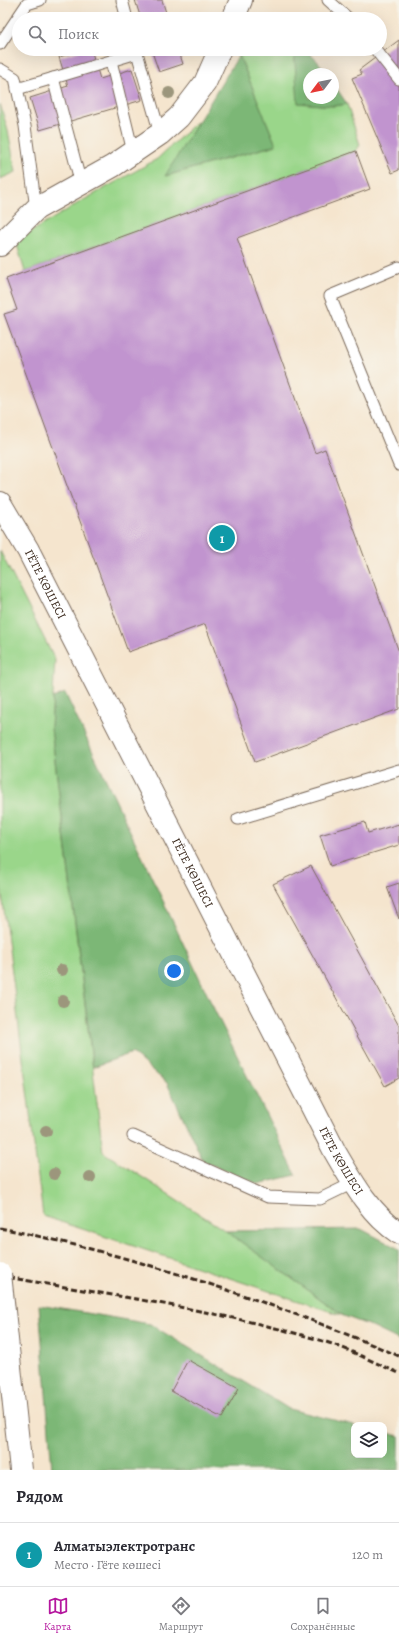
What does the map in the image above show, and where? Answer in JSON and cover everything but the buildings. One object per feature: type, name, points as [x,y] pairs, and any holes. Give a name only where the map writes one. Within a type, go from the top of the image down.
[{"type":"main road","points":[[236,12],[241,0]]},
{"type":"main road","points":[[0,245],[36,209],[113,166],[160,134],[179,117],[205,83],[217,56]]},
{"type":"main road","name":"ГЁТЕ КӨШЕСІ","points":[[0,503],[28,550],[335,1152],[353,1183],[373,1209],[399,1233]]},
{"type":"main road","points":[[0,1274],[21,1470]]},
{"type":"lane","points":[[22,12],[27,4],[40,0]]},
{"type":"lane","points":[[122,0],[125,12]]},
{"type":"lane","points":[[328,0],[341,12]]},
{"type":"lane","points":[[0,44],[12,26]]},
{"type":"lane","points":[[17,88],[124,56]]},
{"type":"lane","points":[[137,56],[160,134]]},
{"type":"lane","points":[[381,56],[399,79]]},
{"type":"lane","points":[[111,61],[134,152]]},
{"type":"lane","points":[[0,69],[15,78],[25,126],[36,209]]},
{"type":"lane","points":[[54,78],[81,184]]},
{"type":"lane","points":[[399,267],[330,296],[399,465]]},
{"type":"lane","points":[[238,819],[399,770]]},
{"type":"lane","points":[[133,1136],[268,1197],[320,1199],[353,1183]]},
{"type":"green space","points":[[238,56],[239,56],[276,145],[165,176]]},
{"type":"green space","points":[[239,56],[295,56],[299,103],[334,106],[347,104],[360,145],[356,151],[25,272],[16,241],[80,202],[157,159],[200,119],[166,176],[276,145]]},
{"type":"green space","points":[[295,56],[312,56],[323,68],[303,68],[303,103],[298,103]]},
{"type":"green space","points":[[339,92],[347,104],[334,106],[310,104],[339,104]]},
{"type":"green space","points":[[0,104],[8,131],[16,172],[0,179]]},
{"type":"green space","points":[[0,551],[55,660],[51,728],[103,1152],[226,1231],[344,1316],[43,1216],[0,878]]},
{"type":"green space","points":[[65,693],[215,1011],[296,1175],[258,1184],[203,1161],[167,1083],[132,1053],[93,1067],[51,728],[53,698]]},
{"type":"green space","points":[[361,1229],[399,1249],[399,1340],[368,1325],[344,1316],[226,1231]]},
{"type":"green space","points":[[39,1305],[150,1324],[289,1409],[351,1424],[351,1458],[387,1458],[387,1433],[399,1436],[399,1470],[52,1470]]},
{"type":"railway","points":[[0,1228],[102,1252],[203,1282],[302,1317],[399,1356]]},
{"type":"railway","points":[[0,1276],[164,1304],[246,1321],[335,1345],[399,1373]]},
{"type":"place","name":"Алматыэлектротранс","points":[[222,538]]}]
